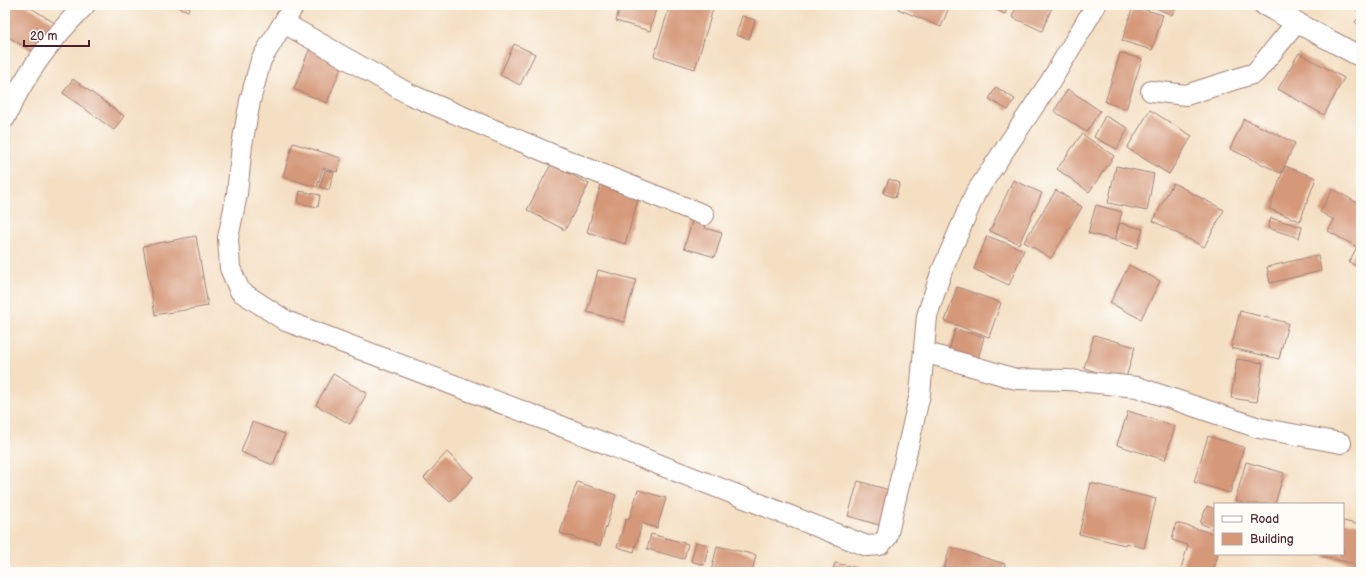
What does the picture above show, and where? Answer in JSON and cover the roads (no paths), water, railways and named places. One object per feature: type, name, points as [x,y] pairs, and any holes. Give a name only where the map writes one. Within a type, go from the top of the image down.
[{"type":"street","points":[[5,118],[13,100],[59,30],[85,5]]},
{"type":"street","points":[[294,5],[261,60],[250,101],[242,145],[237,194],[228,238],[230,268],[240,291],[286,321],[548,421],[867,546],[880,545],[887,537],[920,394],[927,316],[941,273],[975,194],[1052,79],[1096,5]]},
{"type":"street","points":[[1264,5],[1361,57]]},
{"type":"street","points":[[1151,91],[1186,95],[1255,73],[1297,22]]},
{"type":"street","points":[[284,23],[409,94],[551,154],[704,215]]},
{"type":"street","points":[[924,352],[1016,379],[1069,380],[1137,387],[1259,428],[1341,443]]}]
